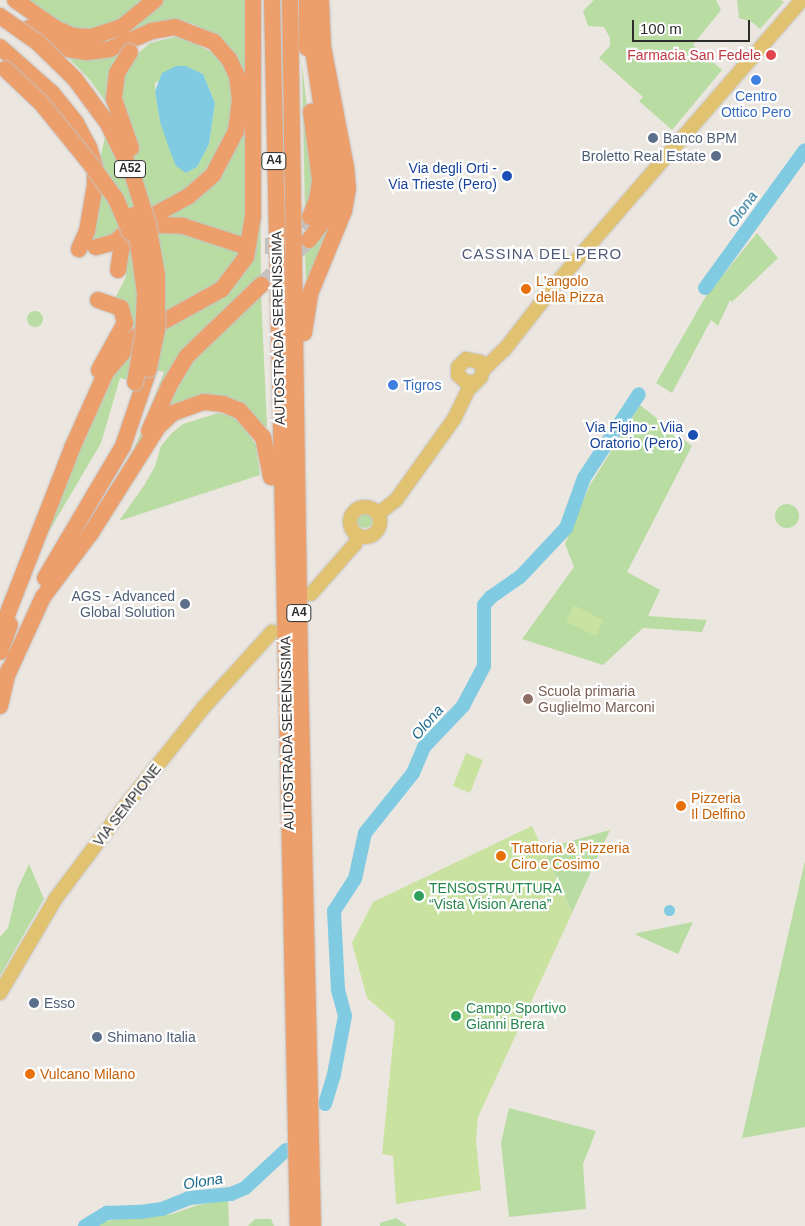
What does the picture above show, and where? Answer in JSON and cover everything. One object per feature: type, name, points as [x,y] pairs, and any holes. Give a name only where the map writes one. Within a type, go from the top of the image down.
[{"type":"highway","points":[[15,0],[55,28],[73,36],[91,37],[122,27],[155,0]]},
{"type":"highway","points":[[253,0],[258,108],[278,322]]},
{"type":"highway","points":[[72,448],[100,383],[121,352],[150,327],[214,295],[228,282],[246,257],[253,216],[253,0]]},
{"type":"highway","name":"AUTOSTRADA SERENISSIMA","points":[[272,0],[278,322],[278,638],[298,1226]]},
{"type":"highway","name":"AUTOSTRADA SERENISSIMA","points":[[290,0],[297,522],[314,1226]]},
{"type":"highway","points":[[308,0],[309,93],[320,180],[317,200],[310,217]]},
{"type":"highway","points":[[308,0],[314,70],[334,187],[325,219],[309,240]]},
{"type":"highway","name":"A4","points":[[297,522],[304,448],[307,308],[314,282],[344,211],[348,189],[346,167],[323,46],[320,0]]},
{"type":"highway","points":[[0,8],[51,42],[70,50],[101,51],[129,47],[162,33],[192,32],[214,42],[233,67],[240,99],[236,131],[225,157],[207,182],[189,196],[132,226],[115,242],[96,247]]},
{"type":"highway","name":"A52","points":[[0,16],[37,42],[64,67],[87,95],[118,142],[147,218],[157,275],[158,306],[149,369],[127,438],[106,478],[34,599],[5,680],[0,706]]},
{"type":"highway","name":"A52","points":[[0,28],[38,58],[67,88],[98,130],[118,168],[135,217],[144,268],[145,306],[141,354],[135,382],[108,452],[27,588],[0,652]]},
{"type":"highway","points":[[0,47],[52,93],[89,147],[95,166],[96,186],[87,231],[79,249]]},
{"type":"highway","points":[[129,47],[117,73],[114,99],[146,189],[161,248],[158,306]]},
{"type":"highway","points":[[3,67],[53,116],[122,210],[136,263],[141,354]]},
{"type":"highway","points":[[118,270],[121,250],[131,234],[150,218]]},
{"type":"highway","points":[[131,234],[150,226],[182,226],[241,244]]},
{"type":"highway","points":[[112,502],[180,367],[204,338],[261,285]]},
{"type":"highway","points":[[0,633],[72,448],[102,362],[125,323],[121,308],[98,300]]},
{"type":"highway","points":[[5,680],[43,597],[112,502],[158,427],[173,413],[191,404],[211,402],[229,406],[245,415],[259,430],[269,453],[278,638]]},
{"type":"main road","points":[[459,410],[460,378],[458,371],[462,361],[480,365],[505,349],[554,286],[802,0]]},
{"type":"main road","points":[[378,514],[396,500],[459,410],[474,382],[481,377],[480,365]]},
{"type":"main road","points":[[460,378],[474,382]]},
{"type":"main road","points":[[311,594],[356,544],[358,535],[351,524],[354,512],[366,507],[378,514],[380,522],[375,533],[367,537],[358,535]]},
{"type":"main road","name":"VIA SEMPIONE","points":[[0,992],[56,898],[116,818],[203,708],[278,638]]},
{"type":"green space","points":[[23,0],[145,0],[123,18],[98,31],[74,31]]},
{"type":"green space","points":[[161,0],[246,0],[248,106],[245,240],[163,217],[222,175],[243,132],[246,114],[212,33],[193,24],[173,21],[103,45],[79,40]]},
{"type":"green space","points":[[594,0],[716,0],[721,10],[693,45],[722,70],[672,130],[639,101],[643,97],[599,58],[610,46],[610,38],[604,27],[588,26],[583,11]]},
{"type":"green space","points":[[737,0],[781,0],[784,2],[760,29],[752,22],[739,18]]},
{"type":"green space","points":[[175,37],[188,39],[218,56],[230,77],[233,94],[230,126],[212,165],[192,186],[122,231],[100,241],[89,239],[99,164],[111,109],[90,80],[65,54],[125,49],[134,57],[150,43]],"holes":[[[186,66],[203,74],[215,103],[209,144],[197,167],[186,173],[160,122],[155,83]]]},
{"type":"green space","points":[[302,64],[315,179],[305,213]]},
{"type":"green space","points":[[260,168],[261,278],[158,397],[140,443],[117,482],[137,442],[164,372],[144,368],[140,383],[120,378],[101,443],[41,545],[50,516],[120,361],[237,278]]},
{"type":"green space","points":[[329,227],[306,284],[305,253]]},
{"type":"green space","points":[[178,232],[240,252],[223,280],[137,331],[115,298],[126,277],[125,257],[142,234]]},
{"type":"green space","points":[[757,233],[778,258],[732,302],[730,300],[718,326],[711,320],[672,393],[656,383],[706,296]]},
{"type":"green space","points":[[261,294],[267,426],[263,429],[241,407],[166,408],[193,361]]},
{"type":"green space","points":[[35,311],[43,319],[35,327],[27,319]]},
{"type":"green space","points":[[640,405],[692,446],[627,572],[660,590],[648,616],[707,620],[702,632],[643,628],[603,665],[522,639],[574,567],[565,544],[590,485]]},
{"type":"green space","points":[[218,413],[232,416],[244,426],[256,445],[260,475],[119,521],[145,484],[155,466],[161,446],[172,433],[183,424]]},
{"type":"green space","points":[[787,504],[795,508],[799,516],[795,524],[787,528],[779,524],[775,516],[779,508]]},
{"type":"green space","points":[[365,512],[371,514],[373,520],[371,526],[365,528],[359,526],[357,520],[359,514]]},
{"type":"green space","points":[[574,605],[603,620],[596,636],[566,622]]},
{"type":"green space","points":[[466,753],[483,760],[470,793],[453,786]]},
{"type":"green space","name":"Campo Sportivo Gianni Brera","points":[[532,826],[572,913],[478,1117],[476,1141],[481,1190],[396,1204],[393,1156],[382,1154],[395,1022],[367,998],[352,943],[373,902]]},
{"type":"green space","points":[[610,830],[572,913],[543,849]]},
{"type":"green space","points":[[805,861],[805,1127],[742,1138],[795,904]]},
{"type":"green space","points":[[29,864],[44,899],[0,976],[0,937],[8,928],[17,890]]},
{"type":"green space","points":[[693,922],[678,954],[636,935],[637,933]]},
{"type":"green space","points":[[509,1108],[596,1131],[583,1164],[586,1209],[509,1217],[501,1143]]},
{"type":"green space","points":[[228,1200],[229,1226],[96,1226],[104,1221],[172,1214],[198,1205]]},
{"type":"green space","points":[[396,1218],[407,1226],[380,1226],[380,1223]]},
{"type":"green space","points":[[255,1219],[271,1219],[274,1226],[248,1226]]},
{"type":"water","points":[[176,66],[186,66],[203,74],[215,103],[209,144],[197,167],[186,173],[176,166],[170,151],[160,122],[155,91],[162,73]]},
{"type":"water","points":[[669,904],[675,910],[669,916],[663,910]]},
{"type":"waterway","name":"Olona","points":[[705,288],[805,150]]},
{"type":"waterway","name":"Olona","points":[[325,1104],[334,1074],[345,1016],[338,990],[334,911],[355,879],[365,833],[413,773],[424,747],[463,706],[484,666],[484,605],[491,597],[520,577],[566,528],[584,478],[639,394]]},
{"type":"waterway","name":"Olona","points":[[85,1226],[107,1213],[162,1209],[189,1198],[231,1194],[245,1188],[286,1150]]},
{"type":"tunnel","points":[[241,245],[269,246],[284,243],[310,217]]},
{"type":"tunnel","points":[[261,285],[309,240]]},
{"type":"place","name":"Farmacia San Fedele","points":[[771,55]]},
{"type":"place","name":"Centro Ottico Pero","points":[[756,80]]},
{"type":"place","name":"Banco BPM","points":[[653,138]]},
{"type":"place","name":"Broletto Real Estate","points":[[716,156]]},
{"type":"place","name":"Via degli Orti - Via Trieste (Pero)","points":[[507,176]]},
{"type":"place","name":"L'angolo della Pizza","points":[[526,289]]},
{"type":"place","name":"Tigros","points":[[393,385]]},
{"type":"place","name":"Via Figino - Viia Oratorio (Pero)","points":[[693,435]]},
{"type":"place","name":"AGS - Advanced Global Solution","points":[[185,604]]},
{"type":"place","name":"Scuola primaria Guglielmo Marconi","points":[[528,699]]},
{"type":"place","name":"Pizzeria Il Delfino","points":[[681,806]]},
{"type":"place","name":"Trattoria & Pizzeria Ciro e Cosimo","points":[[501,856]]},
{"type":"place","name":"TENSOSTRUTTURA “Vista Vision Arena”","points":[[419,896]]},
{"type":"place","name":"Esso","points":[[34,1003]]},
{"type":"place","name":"Campo Sportivo Gianni Brera","points":[[456,1016]]},
{"type":"place","name":"Shimano Italia","points":[[97,1037]]},
{"type":"place","name":"Vulcano Milano","points":[[30,1074]]},
{"type":"district","name":"CASSINA DEL PERO","points":[[542,254]]}]
